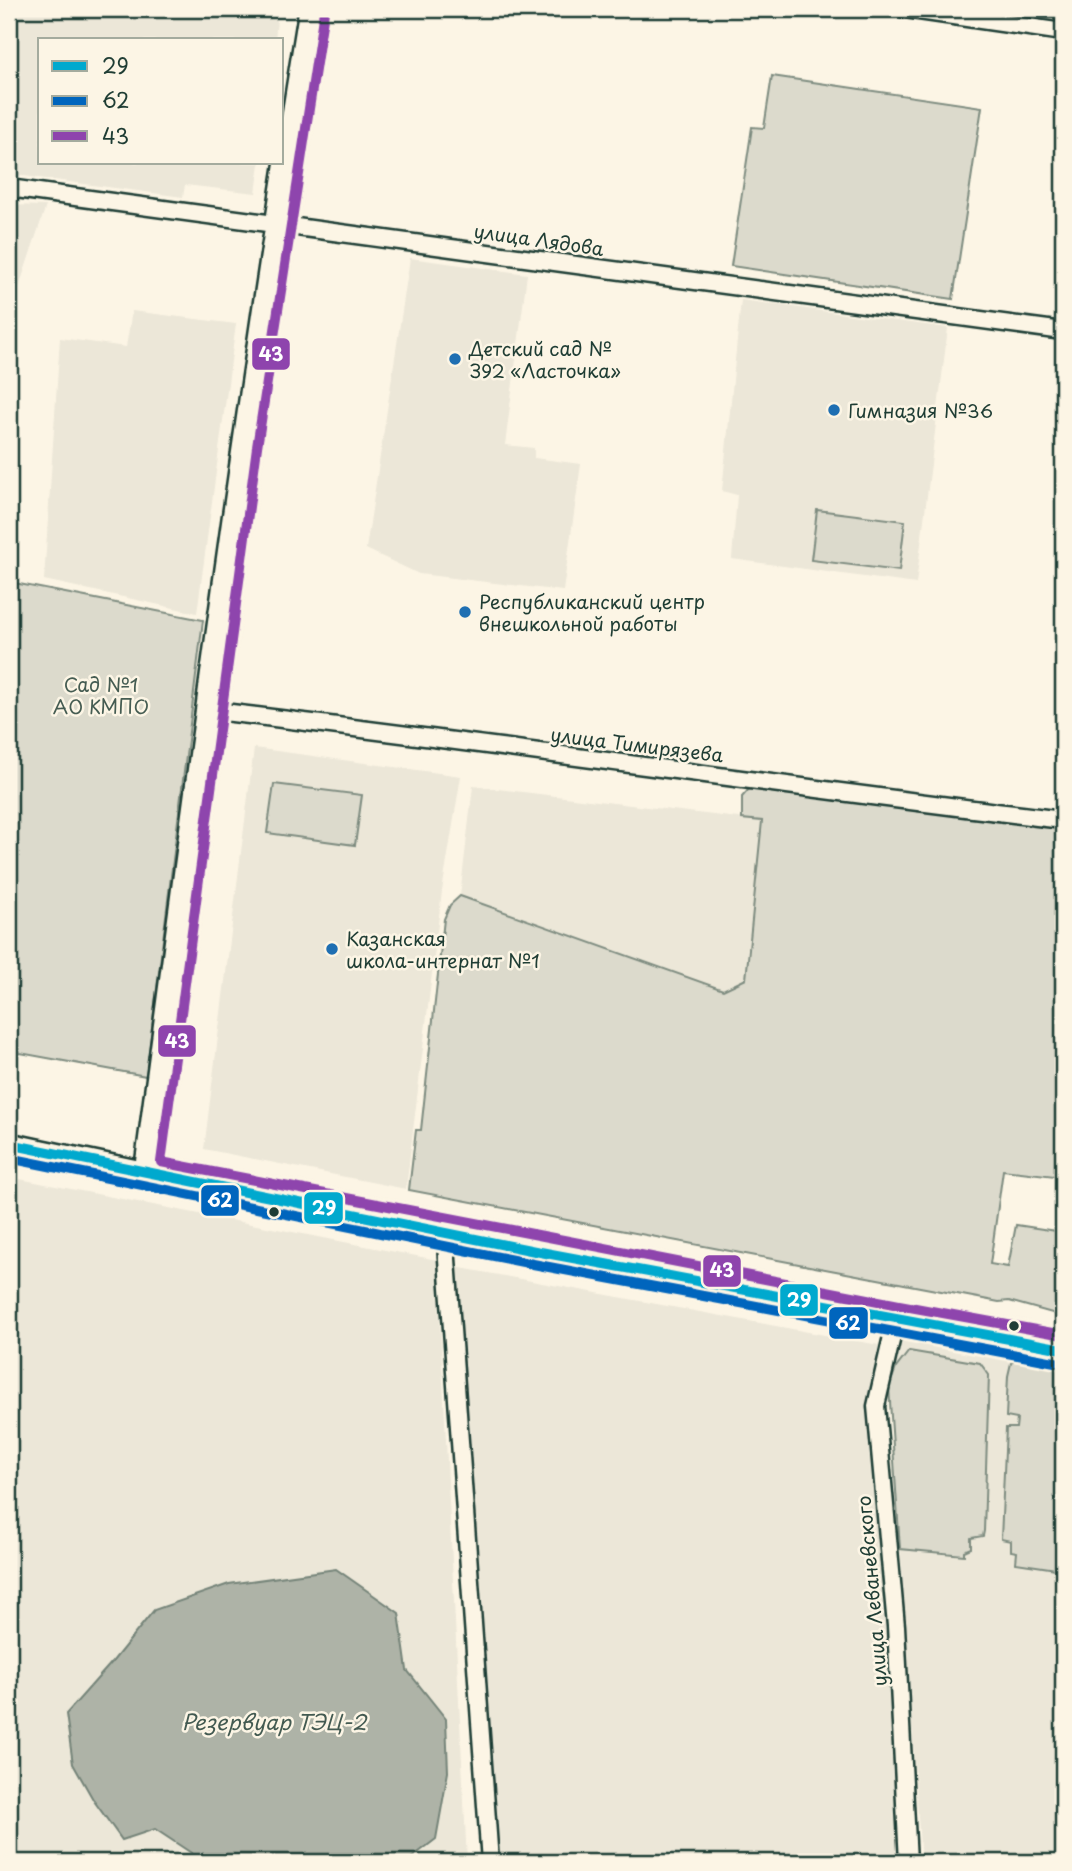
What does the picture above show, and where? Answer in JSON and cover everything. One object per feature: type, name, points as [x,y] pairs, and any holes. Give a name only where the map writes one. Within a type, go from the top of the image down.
[{"type":"main road","points":[[145,1173],[231,519],[310,9]]},
{"type":"main road","points":[[9,1144],[145,1173],[1063,1349]]},
{"type":"street","points":[[905,9],[1063,32]]},
{"type":"street","name":"улица Лядова","points":[[9,188],[1063,331]]},
{"type":"street","name":"улица Тимирязева","points":[[206,710],[1063,820]]},
{"type":"street","points":[[445,1231],[490,1862]]},
{"type":"street","name":"улица Леваневского","points":[[896,1319],[876,1406],[896,1626],[908,1862]]},
{"type":"shaded area","points":[[9,9],[278,9],[275,38],[38,38],[38,164],[260,164],[256,193],[185,185],[183,197],[9,174]]},
{"type":"shaded area","points":[[9,205],[46,206],[18,290],[9,290]]},
{"type":"shaded area","name":"Детский сад № 392 «Ласточка»","points":[[410,258],[527,274],[505,445],[534,448],[534,458],[581,464],[563,591],[419,574],[366,549]]},
{"type":"shaded area","name":"Гимназия №36","points":[[741,300],[948,328],[916,584],[732,559],[737,495],[722,491]]},
{"type":"shaded area","points":[[132,311],[236,324],[197,613],[44,580],[60,338],[126,347]]},
{"type":"shaded area","name":"Казанская школа-интернат №1","points":[[254,748],[461,776],[442,891],[406,1189],[204,1149]]},
{"type":"shaded area","points":[[473,786],[763,821],[746,980],[722,990],[460,896]]},
{"type":"shaded area","points":[[9,1177],[437,1260],[467,1862],[9,1862]]},
{"type":"shaded area","points":[[455,1267],[879,1345],[866,1405],[893,1655],[902,1862],[490,1862]]},
{"type":"shaded area","points":[[911,1331],[1063,1364],[1063,1862],[921,1862],[889,1387],[891,1370],[902,1340]]},
{"type":"green space","points":[[772,76],[982,107],[953,299],[731,266],[752,127],[764,128]]},
{"type":"green space","points":[[817,510],[905,521],[899,571],[811,560]]},
{"type":"green space","name":"Сад №1 АО КМПО","points":[[9,582],[203,620],[146,1076],[9,1051]]},
{"type":"green space","points":[[274,784],[362,795],[355,845],[267,833]]},
{"type":"green space","points":[[749,789],[1063,828],[1063,1177],[1003,1170],[990,1264],[1008,1267],[1016,1225],[1063,1232],[1063,1316],[1009,1301],[999,1302],[409,1190],[416,1130],[421,1130],[444,919],[450,905],[460,896],[723,990],[746,979],[762,821],[742,819],[742,797]]},
{"type":"green space","points":[[909,1351],[980,1363],[989,1375],[984,1531],[983,1536],[971,1538],[971,1548],[964,1551],[964,1555],[900,1549],[889,1387],[896,1368]]},
{"type":"green space","points":[[1016,1360],[1063,1368],[1063,1570],[1016,1563],[1017,1552],[1011,1551],[1011,1541],[1001,1539],[1006,1428],[1016,1428],[1017,1419],[1006,1417],[1008,1376],[1011,1363]]},
{"type":"water","name":"Резервуар ТЭЦ-2","points":[[336,1569],[399,1613],[407,1670],[446,1719],[448,1772],[436,1839],[406,1862],[205,1862],[155,1829],[122,1840],[94,1801],[73,1764],[66,1714],[154,1610],[229,1584]]},
{"type":"transit line","name":"43","points":[[324,11],[257,447],[161,1162],[1063,1335]]},
{"type":"transit line","name":"29","points":[[9,1144],[535,1251],[1063,1349]]},
{"type":"transit line","name":"62","points":[[9,1158],[533,1264],[1060,1363]]},
{"type":"place","name":"Детский сад № 392 «Ласточка»","points":[[455,359]]},
{"type":"place","name":"Гимназия №36","points":[[834,410]]},
{"type":"place","name":"Республиканский центр внешкольной работы","points":[[465,612]]},
{"type":"place","name":"Казанская школа-интернат №1","points":[[332,949]]}]
